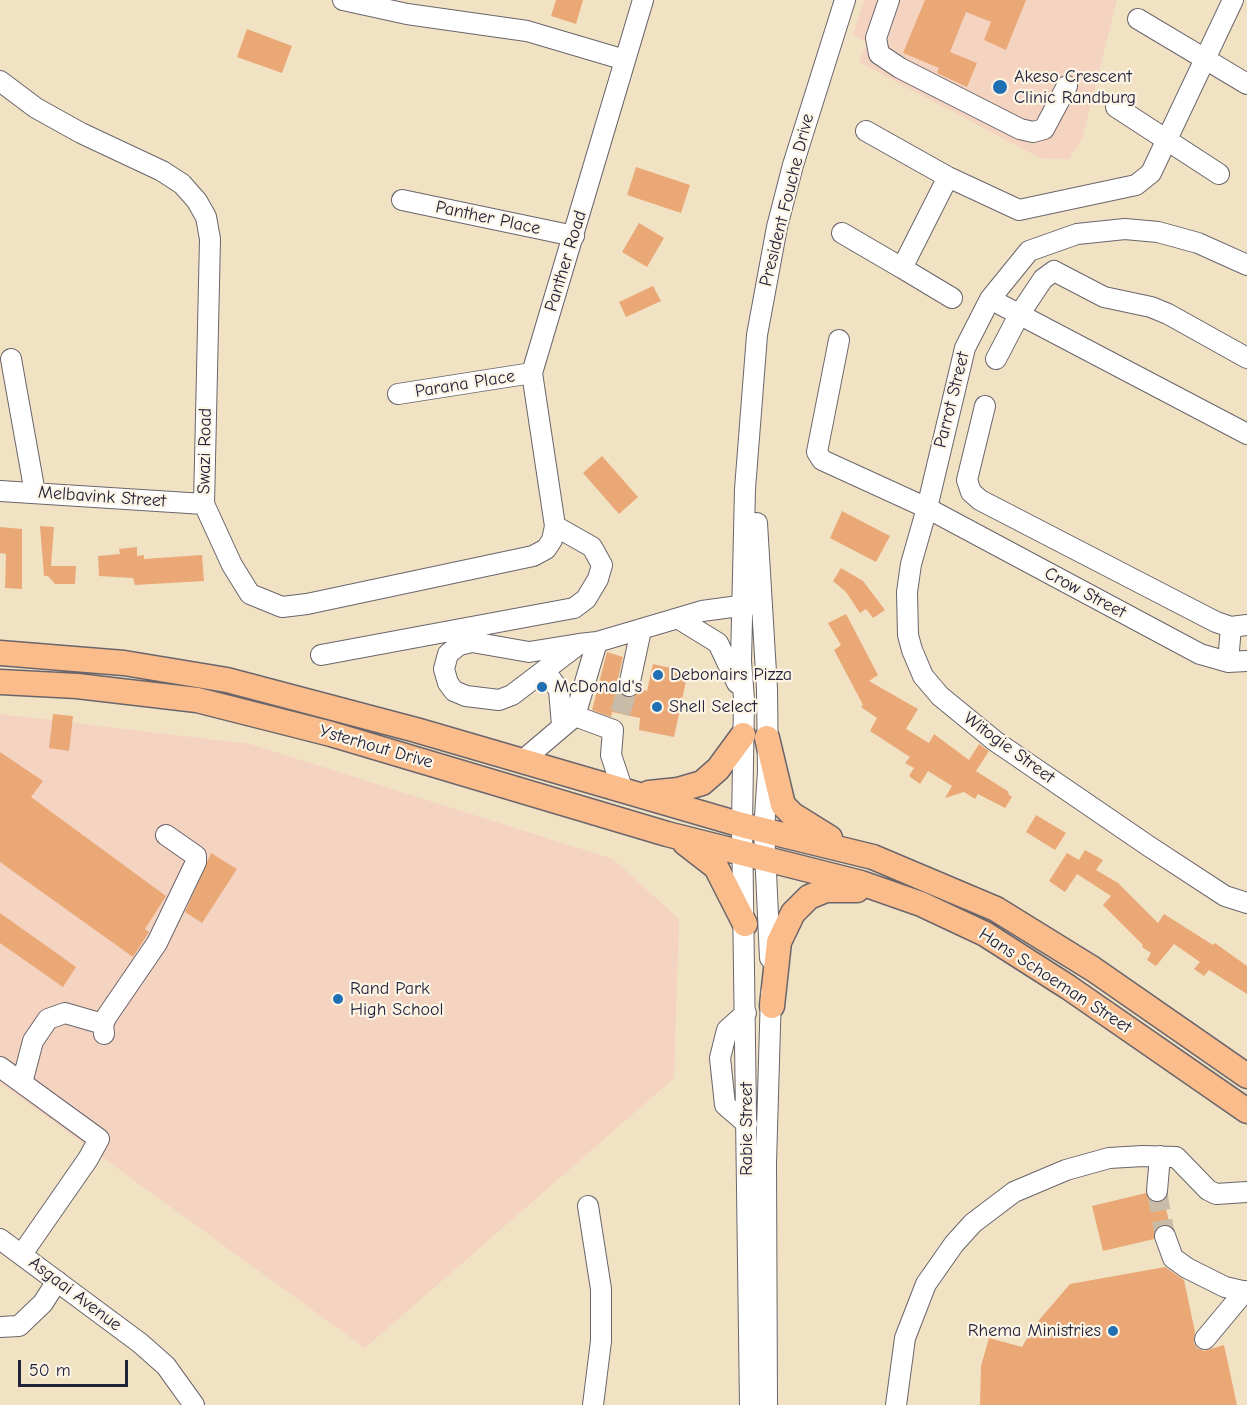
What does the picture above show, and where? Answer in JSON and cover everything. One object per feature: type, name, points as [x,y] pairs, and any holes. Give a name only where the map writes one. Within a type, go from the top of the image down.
[{"type":"main road","name":"Ysterhout Drive","points":[[0,653],[124,663],[227,680],[522,761],[753,828]]},
{"type":"main road","name":"Ysterhout Drive","points":[[0,682],[76,686],[197,700],[354,741],[667,834],[755,856]]},
{"type":"main road","points":[[629,793],[678,790],[702,783],[718,769],[742,735]]},
{"type":"main road","points":[[767,738],[779,795],[793,815],[817,832],[873,857]]},
{"type":"main road","name":"Hans Schoeman Street","points":[[753,828],[873,857],[963,893],[1006,914],[1093,969],[1247,1076]]},
{"type":"main road","points":[[667,834],[691,846],[716,867],[745,924]]},
{"type":"main road","name":"Hans Schoeman Street","points":[[755,856],[861,883],[921,904],[985,934],[1017,953],[1247,1111]]},
{"type":"main road","points":[[772,1006],[782,933],[793,913],[809,897],[826,890],[849,889],[921,904]]},
{"type":"street","points":[[343,0],[407,14],[527,31],[625,60]]},
{"type":"street","name":"Panther Road","points":[[555,526],[532,373],[643,0]]},
{"type":"street","name":"President Fouche Drive","points":[[836,25],[840,0]]},
{"type":"street","name":"President Fouche Drive","points":[[753,828],[742,735],[756,489],[749,449],[757,334],[777,227],[845,0]]},
{"type":"street","points":[[889,0],[876,38],[879,54],[900,68],[1020,129],[1033,132],[1044,129],[1067,86]]},
{"type":"street","points":[[866,131],[948,177],[1014,209],[1136,185],[1151,173],[1233,0],[1247,8]]},
{"type":"street","points":[[1138,19],[1247,84]]},
{"type":"street","name":"Swazi Road","points":[[0,81],[36,108],[81,133],[162,171],[182,184],[206,217],[210,239],[204,504],[232,566],[250,594],[282,606],[307,604],[533,556],[549,545],[555,526]]},
{"type":"street","points":[[1116,107],[1219,174]]},
{"type":"street","points":[[902,268],[948,177]]},
{"type":"street","name":"Panther Place","points":[[402,200],[574,236]]},
{"type":"street","name":"Parrot Street","points":[[927,508],[959,363],[990,300],[1029,251],[1057,239],[1099,230],[1125,229],[1158,232],[1210,247],[1247,265]]},
{"type":"street","points":[[842,233],[952,298]]},
{"type":"street","points":[[996,359],[1019,315],[1043,279],[1054,271],[1104,297],[1151,307],[1168,314],[1247,358]]},
{"type":"street","points":[[990,300],[1247,434]]},
{"type":"street","name":"Crow Street","points":[[839,340],[818,456],[927,508],[1200,654],[1238,662]]},
{"type":"street","points":[[11,359],[35,492]]},
{"type":"street","name":"Parana Place","points":[[398,394],[532,373]]},
{"type":"street","points":[[985,406],[967,480],[971,492],[980,501],[1216,622],[1239,626],[1238,662]]},
{"type":"street","name":"Melbavink Street","points":[[0,491],[204,504]]},
{"type":"street","name":"Witogie Street","points":[[927,508],[911,564],[907,592],[908,635],[917,662],[930,685],[940,696],[995,741],[1197,878],[1226,896],[1247,903]]},
{"type":"street","points":[[321,655],[574,608],[586,599],[598,579],[602,565],[592,547],[555,526]]},
{"type":"street","points":[[588,643],[512,695],[499,699],[466,696],[454,691],[448,683],[444,669],[448,654],[459,645],[472,642],[529,652],[588,643],[679,619],[751,604]]},
{"type":"street","name":"President Fouche Drive","points":[[751,604],[767,689],[767,738],[753,828]]},
{"type":"street","points":[[679,619],[718,643],[725,652],[744,699]]},
{"type":"street","points":[[629,686],[641,630]]},
{"type":"street","points":[[522,761],[568,720],[588,643]]},
{"type":"street","points":[[545,671],[560,690],[568,720]]},
{"type":"street","points":[[568,720],[616,722],[611,755],[629,793]]},
{"type":"street","points":[[753,828],[755,856]]},
{"type":"street","points":[[22,1083],[33,1041],[48,1019],[65,1012],[104,1029],[157,943],[196,862],[196,856],[166,835]]},
{"type":"street","name":"Rabie Street","points":[[750,1405],[745,924],[755,856]]},
{"type":"street","name":"Rabie Street","points":[[755,856],[772,1006],[766,1163],[767,1405]]},
{"type":"street","points":[[746,1012],[727,1030],[720,1058],[725,1105],[747,1124]]},
{"type":"street","points":[[0,1067],[22,1083],[102,1131],[88,1159],[21,1254]]},
{"type":"street","points":[[1156,1191],[1160,1156]]},
{"type":"street","points":[[896,1405],[903,1348],[917,1305],[941,1261],[973,1223],[1014,1192],[1047,1176],[1109,1158],[1160,1156],[1176,1157],[1208,1190],[1216,1194],[1247,1192]]},
{"type":"street","points":[[588,1206],[601,1289],[601,1341],[593,1405]]},
{"type":"street","points":[[1165,1236],[1169,1251],[1186,1268],[1225,1287],[1246,1291],[1205,1339]]},
{"type":"street","name":"Asgaai Avenue","points":[[0,1239],[158,1358],[194,1405]]},
{"type":"street","points":[[0,1327],[19,1326],[43,1303],[57,1281]]},
{"type":"shaded area","name":"Akeso Crescent Clinic Randburg","points":[[864,0],[1117,0],[1082,139],[1069,159],[1040,158],[859,62],[868,42],[853,35]]},
{"type":"shaded area","name":"Rand Park High School","points":[[0,714],[250,744],[613,859],[679,919],[674,1078],[365,1348],[0,1083]]},
{"type":"building","points":[[556,0],[583,0],[576,24],[551,16]]},
{"type":"building","points":[[925,0],[1026,0],[1006,50],[984,40],[991,22],[966,12],[950,52],[977,63],[967,87],[937,73],[939,68],[903,53]]},
{"type":"building","points":[[247,29],[292,46],[282,73],[237,57]]},
{"type":"building","points":[[636,167],[690,185],[681,213],[627,195]]},
{"type":"building","points":[[639,223],[664,238],[647,267],[622,252]]},
{"type":"building","points":[[653,286],[661,301],[626,317],[619,302]]},
{"type":"building","points":[[602,456],[638,497],[619,514],[583,473]]},
{"type":"building","points":[[842,511],[890,536],[876,562],[830,538]]},
{"type":"building","points":[[40,526],[54,527],[51,566],[76,566],[75,584],[55,584],[48,576],[44,576]]},
{"type":"building","points":[[0,527],[22,529],[22,589],[5,588],[6,554],[0,553]]},
{"type":"building","points":[[137,547],[137,556],[144,555],[144,559],[202,555],[204,581],[135,585],[133,578],[99,576],[98,556],[120,554],[119,549]]},
{"type":"building","points":[[841,568],[863,581],[885,610],[873,618],[866,609],[860,613],[846,592],[833,581]]},
{"type":"building","points":[[846,614],[878,675],[869,681],[918,709],[906,729],[929,743],[934,734],[969,760],[979,744],[989,751],[976,771],[1009,792],[1008,794],[1012,797],[1005,808],[978,794],[975,799],[964,792],[945,798],[952,786],[928,771],[920,784],[909,776],[914,768],[905,763],[910,757],[870,731],[877,718],[861,707],[863,705],[834,650],[841,645],[828,623]]},
{"type":"building","points":[[607,652],[623,657],[617,683],[621,694],[626,698],[633,697],[640,689],[647,691],[653,664],[688,672],[674,737],[639,730],[640,718],[612,712],[611,717],[592,710]]},
{"type":"building","points":[[53,714],[73,716],[69,751],[49,748]]},
{"type":"building","points":[[0,752],[43,781],[31,797],[166,896],[145,929],[149,932],[133,957],[0,862]]},
{"type":"building","points":[[1036,815],[1066,833],[1055,850],[1026,832]]},
{"type":"building","points":[[1085,850],[1103,860],[1096,870],[1118,883],[1158,923],[1164,914],[1213,945],[1215,943],[1247,966],[1247,994],[1209,970],[1204,976],[1194,969],[1200,962],[1174,944],[1156,966],[1147,960],[1151,953],[1142,947],[1143,945],[1103,905],[1111,896],[1077,874],[1065,892],[1049,881],[1067,853],[1079,860]]},
{"type":"building","points":[[211,853],[237,869],[202,923],[185,912]]},
{"type":"building","points":[[0,913],[76,967],[63,987],[0,943]]},
{"type":"building","points":[[1146,1193],[1151,1201],[1157,1203],[1164,1200],[1170,1226],[1161,1225],[1156,1228],[1154,1239],[1103,1251],[1092,1206]]},
{"type":"building","name":"Rhema Ministries","points":[[1165,1267],[1184,1280],[1195,1332],[1194,1343],[1197,1348],[1204,1351],[1224,1345],[1237,1405],[980,1405],[981,1366],[989,1338],[1022,1347],[1034,1326],[1070,1284]]},
{"type":"tunnel","points":[[620,713],[629,686]]},
{"type":"tunnel","points":[[1157,1191],[1165,1236]]},
{"type":"place","name":"Akeso Crescent Clinic Randburg","points":[[1000,87]]},
{"type":"place","name":"Debonairs Pizza","points":[[658,675]]},
{"type":"place","name":"McDonald's","points":[[542,687]]},
{"type":"place","name":"Shell Select","points":[[657,707]]},
{"type":"place","name":"Rand Park High School","points":[[338,999]]},
{"type":"place","name":"Rhema Ministries","points":[[1113,1331]]}]
